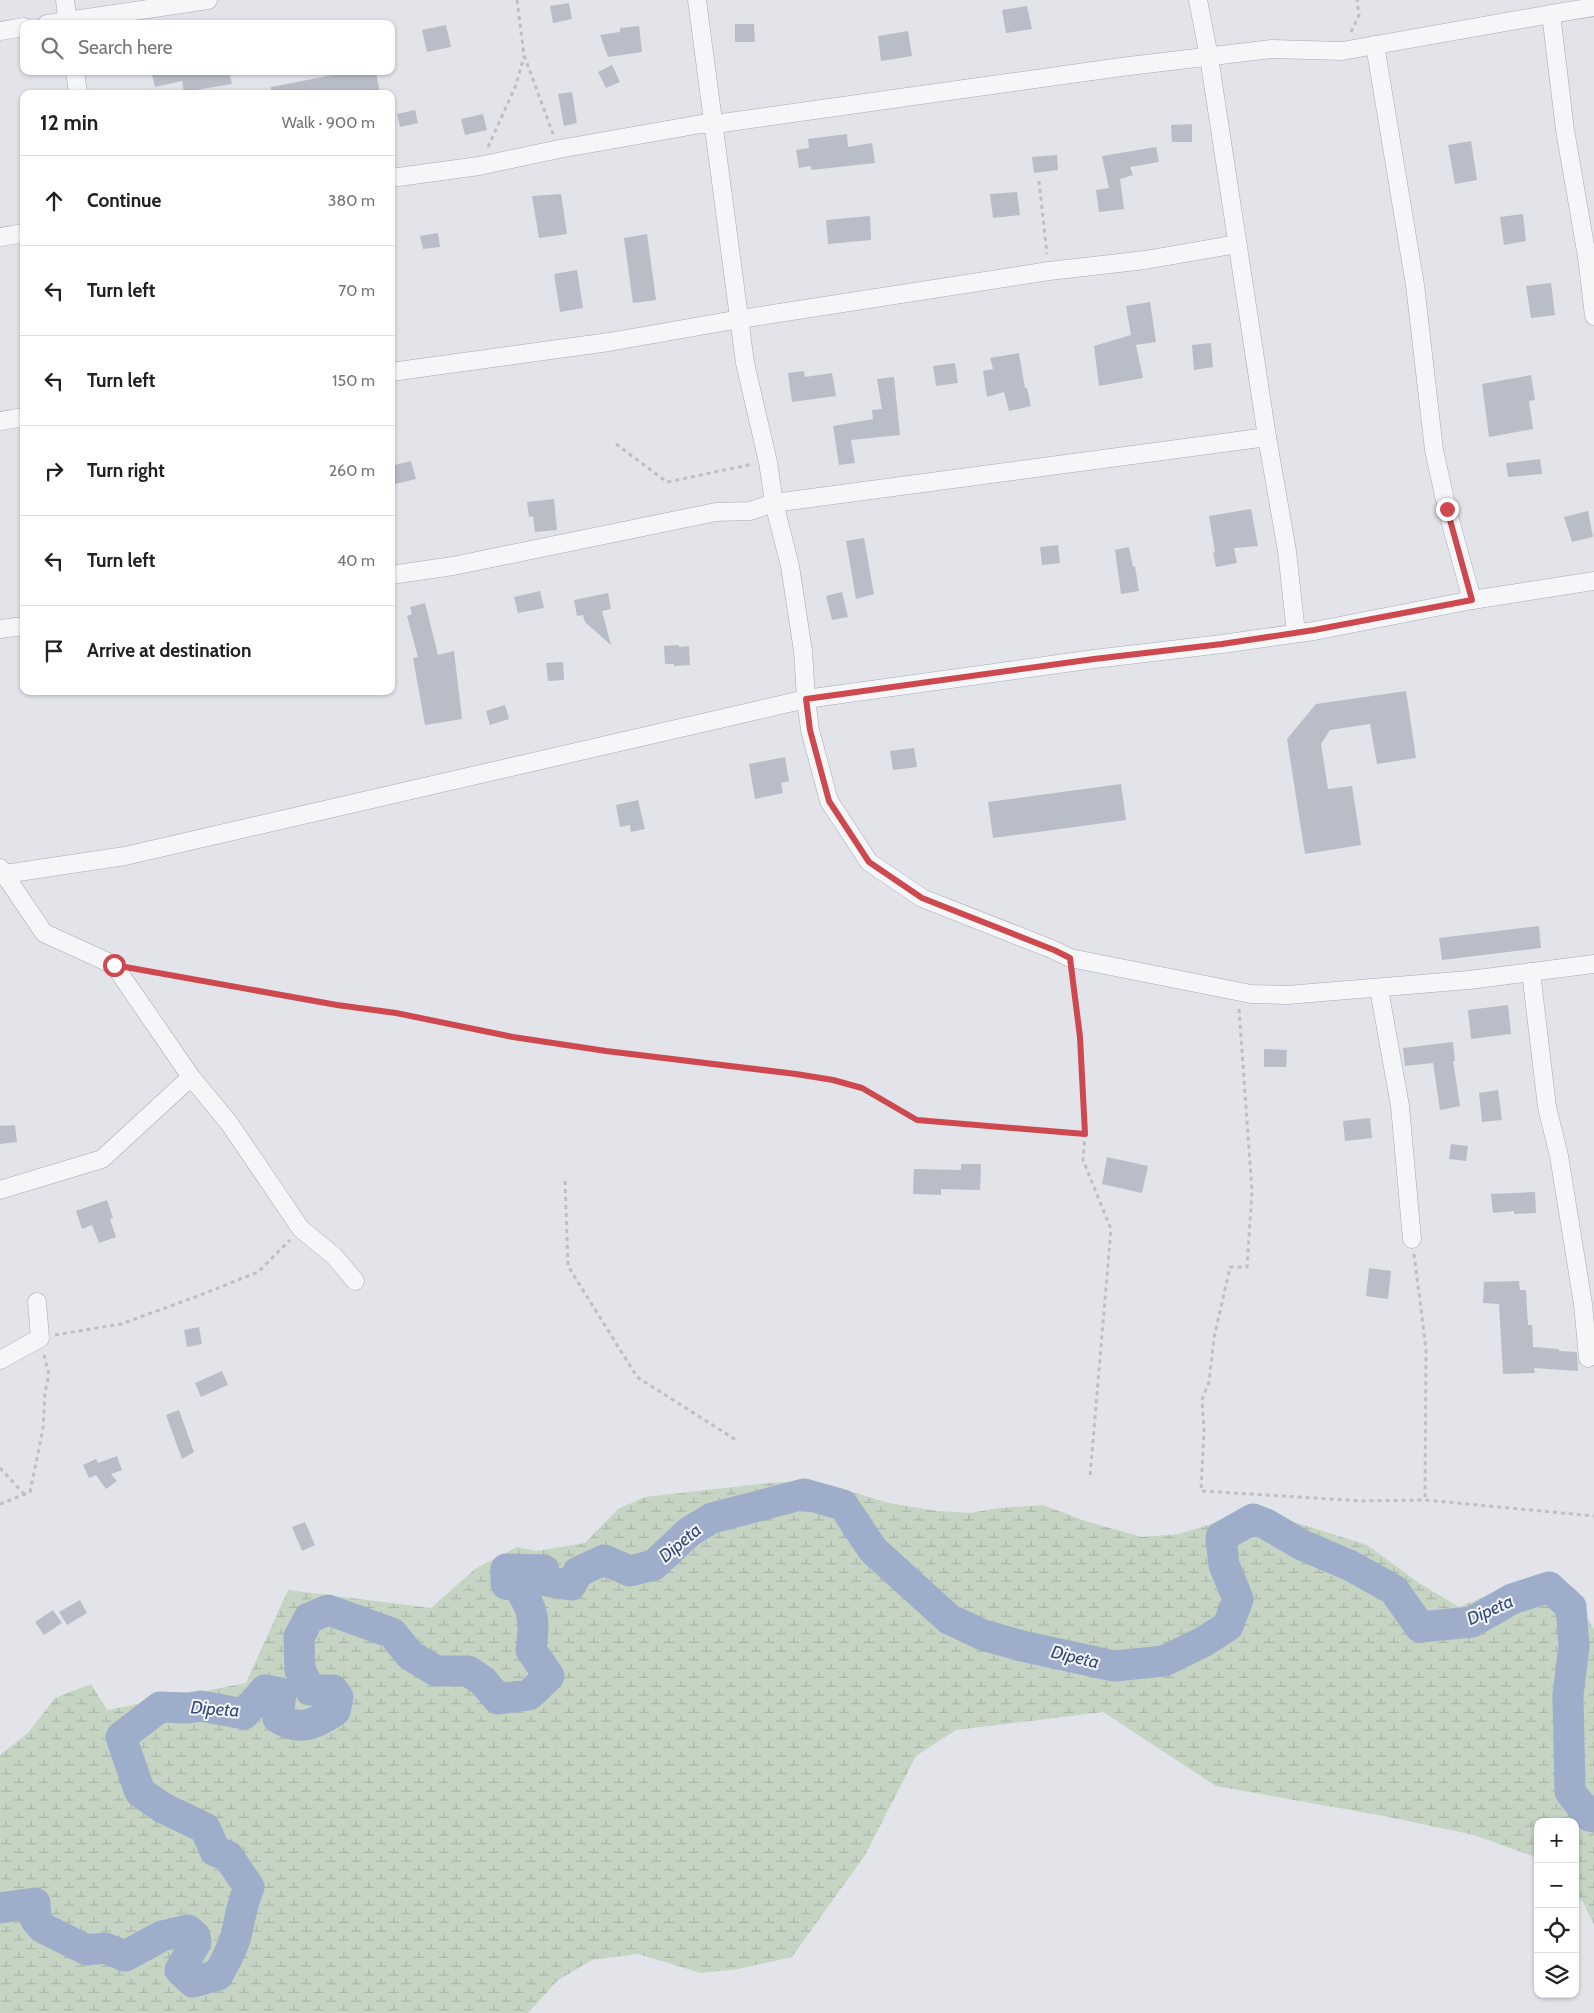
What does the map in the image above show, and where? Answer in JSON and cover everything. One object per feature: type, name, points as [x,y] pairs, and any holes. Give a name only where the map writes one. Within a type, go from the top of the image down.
[{"type":"street","points":[[65,0],[68,20]]},
{"type":"street","points":[[81,20],[208,0]]},
{"type":"street","points":[[697,0],[715,124],[745,363],[768,462],[774,503],[790,566],[803,651],[810,730],[829,801],[869,862],[922,898],[1070,958],[1250,994],[1287,995],[1379,989],[1594,964]]},
{"type":"street","points":[[1198,0],[1209,57],[1266,437],[1287,551],[1296,633]]},
{"type":"street","points":[[395,177],[479,166],[559,149],[701,124],[715,124],[1121,66],[1272,49],[1342,51],[1594,7]]},
{"type":"street","points":[[1550,14],[1565,130],[1594,316]]},
{"type":"street","points":[[0,31],[20,28]]},
{"type":"street","points":[[1375,45],[1415,285],[1434,450],[1447,509],[1472,600]]},
{"type":"street","points":[[76,75],[77,90]]},
{"type":"street","points":[[0,237],[20,234]]},
{"type":"street","points":[[395,371],[609,342],[740,319],[1049,271],[1145,260],[1237,244]]},
{"type":"street","points":[[0,421],[20,418]]},
{"type":"street","points":[[395,574],[453,566],[716,512],[750,511],[774,503],[1266,437]]},
{"type":"street","points":[[355,1281],[334,1256],[301,1229],[229,1123],[191,1076],[114,965],[44,933],[3,871],[125,856],[806,699],[1296,633],[1472,600],[1594,580]]},
{"type":"street","points":[[0,629],[20,626]]},
{"type":"street","points":[[1531,972],[1548,1107],[1559,1156],[1583,1304],[1588,1358]]},
{"type":"street","points":[[1379,989],[1400,1106],[1412,1239]]},
{"type":"street","points":[[0,1190],[102,1159],[191,1076]]},
{"type":"street","points":[[0,1360],[40,1338],[37,1302]]},
{"type":"path","points":[[517,0],[524,55],[559,149]]},
{"type":"path","points":[[1342,51],[1359,15],[1357,0]]},
{"type":"path","points":[[479,166],[516,85],[524,55]]},
{"type":"path","points":[[1039,181],[1049,271]]},
{"type":"path","points":[[616,444],[667,482],[768,462]]},
{"type":"path","points":[[1070,958],[1080,1037],[1085,1134],[1083,1160],[1111,1229],[1090,1476]]},
{"type":"path","points":[[114,965],[337,1005],[396,1013],[513,1037],[833,1080],[862,1088],[917,1120],[1085,1134]]},
{"type":"path","points":[[1238,991],[1252,1191],[1247,1267],[1230,1267],[1214,1338],[1210,1382],[1202,1400],[1204,1431],[1201,1491],[1360,1501],[1425,1500],[1594,1516]]},
{"type":"path","points":[[565,1181],[568,1266],[637,1376],[736,1440]]},
{"type":"path","points":[[0,1504],[30,1492],[43,1429],[45,1392],[49,1375],[40,1338],[121,1324],[258,1272],[301,1229]]},
{"type":"path","points":[[1412,1239],[1426,1349],[1425,1500]]},
{"type":"path","points":[[0,1468],[25,1495]]},
{"type":"green space","points":[[778,1482],[825,1484],[889,1503],[937,1511],[970,1513],[999,1508],[1043,1505],[1085,1521],[1142,1537],[1179,1534],[1211,1524],[1250,1508],[1367,1545],[1419,1583],[1459,1607],[1533,1577],[1559,1576],[1594,1629],[1594,1925],[1583,1902],[1579,1898],[1579,1818],[1534,1818],[1534,1857],[1474,1835],[1384,1816],[1216,1786],[1103,1712],[956,1730],[916,1756],[865,1855],[792,1957],[738,1969],[701,1973],[638,1954],[592,1960],[558,1980],[528,2013],[0,2013],[0,1755],[28,1733],[55,1698],[91,1684],[107,1710],[246,1683],[288,1590],[431,1608],[475,1569],[517,1547],[536,1551],[585,1543],[618,1509],[645,1497]]},
{"type":"building","points":[[569,3],[572,19],[553,23],[550,6]]},
{"type":"building","points":[[1027,6],[1032,29],[1006,33],[1002,10]]},
{"type":"building","points":[[735,24],[754,24],[755,42],[735,42]]},
{"type":"building","points":[[446,25],[451,47],[427,52],[422,30]]},
{"type":"building","points":[[639,26],[642,52],[608,57],[600,35],[620,32],[620,28]]},
{"type":"building","points":[[908,31],[912,56],[881,61],[878,36]]},
{"type":"building","points":[[612,65],[620,82],[606,88],[598,72]]},
{"type":"building","points":[[152,75],[230,75],[232,84],[196,90],[184,90],[182,81],[155,87]]},
{"type":"building","points":[[332,75],[377,75],[379,90],[271,90],[271,87]]},
{"type":"building","points":[[572,92],[577,123],[564,126],[558,94]]},
{"type":"building","points":[[415,110],[418,123],[400,127],[397,114]]},
{"type":"building","points":[[483,114],[487,130],[465,135],[461,119]]},
{"type":"building","points":[[1192,124],[1192,142],[1172,142],[1171,125]]},
{"type":"building","points":[[847,134],[848,147],[872,143],[875,163],[811,170],[811,166],[799,168],[796,150],[809,148],[808,139]]},
{"type":"building","points":[[1471,141],[1477,180],[1455,184],[1448,145]]},
{"type":"building","points":[[1156,147],[1159,162],[1130,167],[1133,175],[1120,179],[1124,209],[1099,212],[1096,190],[1109,188],[1102,156]]},
{"type":"building","points":[[1057,155],[1058,170],[1034,173],[1032,157]]},
{"type":"building","points":[[1017,192],[1020,215],[993,218],[990,194]]},
{"type":"building","points":[[561,194],[567,234],[539,238],[532,196]]},
{"type":"building","points":[[1523,214],[1526,241],[1504,245],[1500,217]]},
{"type":"building","points":[[870,216],[871,240],[828,244],[826,220]]},
{"type":"building","points":[[438,233],[440,247],[423,249],[420,236]]},
{"type":"building","points":[[647,234],[656,300],[633,303],[624,238]]},
{"type":"building","points":[[577,270],[583,308],[560,312],[554,274]]},
{"type":"building","points":[[1551,283],[1555,315],[1531,318],[1526,286]]},
{"type":"building","points":[[1150,302],[1156,342],[1136,345],[1143,378],[1099,386],[1094,346],[1131,335],[1126,306]]},
{"type":"building","points":[[1211,343],[1213,367],[1194,370],[1192,345]]},
{"type":"building","points":[[1019,353],[1025,388],[1027,388],[1031,406],[1009,411],[1004,392],[987,397],[983,371],[993,369],[990,358]]},
{"type":"building","points":[[955,363],[958,383],[936,386],[933,366]]},
{"type":"building","points":[[804,371],[805,377],[832,373],[836,396],[792,402],[788,373]]},
{"type":"building","points":[[1531,375],[1535,400],[1529,401],[1533,429],[1489,437],[1482,384]]},
{"type":"building","points":[[894,377],[900,435],[851,440],[855,463],[839,465],[833,426],[873,419],[872,410],[882,409],[877,379]]},
{"type":"building","points":[[1540,459],[1542,474],[1508,477],[1506,463]]},
{"type":"building","points":[[411,461],[416,479],[395,484],[395,465]]},
{"type":"building","points":[[554,499],[557,530],[535,532],[533,516],[529,517],[527,502]]},
{"type":"building","points":[[1251,509],[1258,546],[1234,548],[1237,563],[1216,567],[1209,516]]},
{"type":"building","points":[[1588,511],[1593,537],[1572,542],[1564,517]]},
{"type":"building","points":[[864,538],[874,594],[856,599],[846,541]]},
{"type":"building","points":[[1058,545],[1060,563],[1042,565],[1040,547]]},
{"type":"building","points":[[1129,547],[1133,567],[1135,566],[1139,591],[1121,594],[1115,550]]},
{"type":"building","points":[[540,591],[544,608],[518,613],[514,597]]},
{"type":"building","points":[[842,592],[848,617],[832,620],[826,596]]},
{"type":"building","points":[[608,593],[611,609],[602,611],[611,645],[585,622],[583,615],[577,616],[574,600]]},
{"type":"building","points":[[425,603],[438,655],[454,651],[462,719],[425,725],[413,658],[418,657],[407,616],[412,614],[410,607]]},
{"type":"building","points":[[679,645],[679,647],[689,646],[690,665],[674,666],[674,664],[665,664],[664,646]]},
{"type":"building","points":[[563,662],[564,680],[548,681],[546,663]]},
{"type":"building","points":[[1406,691],[1416,758],[1377,764],[1370,724],[1330,730],[1321,744],[1328,789],[1352,786],[1361,845],[1305,854],[1287,739],[1316,704]]},
{"type":"building","points":[[505,705],[509,719],[490,725],[486,711]]},
{"type":"building","points":[[914,748],[917,767],[893,770],[890,751]]},
{"type":"building","points":[[785,757],[789,781],[781,783],[783,793],[755,799],[749,764]]},
{"type":"building","points":[[1121,784],[1126,820],[993,838],[988,802]]},
{"type":"building","points":[[638,800],[645,829],[631,832],[630,825],[620,827],[616,805]]},
{"type":"building","points":[[1539,926],[1541,948],[1442,960],[1439,938]]},
{"type":"building","points":[[1508,1005],[1511,1034],[1471,1039],[1468,1010]]},
{"type":"building","points":[[1453,1042],[1455,1061],[1453,1061],[1460,1106],[1440,1110],[1433,1063],[1405,1066],[1403,1048]]},
{"type":"building","points":[[1264,1049],[1287,1050],[1286,1067],[1264,1067]]},
{"type":"building","points":[[1498,1090],[1502,1120],[1482,1122],[1479,1093]]},
{"type":"building","points":[[1370,1118],[1372,1138],[1345,1141],[1343,1121]]},
{"type":"building","points":[[15,1125],[17,1142],[0,1144],[0,1126]]},
{"type":"building","points":[[1451,1144],[1468,1146],[1466,1161],[1449,1159]]},
{"type":"building","points":[[1107,1157],[1148,1166],[1142,1193],[1102,1184]]},
{"type":"building","points":[[961,1164],[981,1164],[980,1190],[941,1189],[941,1195],[913,1194],[914,1169],[961,1170]]},
{"type":"building","points":[[1535,1192],[1536,1213],[1514,1214],[1514,1211],[1493,1213],[1491,1194]]},
{"type":"building","points":[[107,1200],[113,1218],[110,1219],[116,1237],[99,1243],[92,1225],[82,1229],[76,1211]]},
{"type":"building","points":[[1369,1268],[1391,1271],[1388,1299],[1366,1296]]},
{"type":"building","points":[[1519,1281],[1520,1290],[1526,1290],[1528,1325],[1532,1325],[1533,1347],[1577,1352],[1578,1371],[1534,1368],[1535,1373],[1503,1374],[1499,1304],[1483,1303],[1484,1282]]},
{"type":"building","points":[[199,1327],[202,1344],[187,1347],[184,1330]]},
{"type":"building","points":[[222,1371],[228,1385],[201,1397],[195,1383]]},
{"type":"building","points":[[179,1410],[194,1452],[182,1459],[166,1415]]},
{"type":"building","points":[[117,1456],[122,1470],[111,1474],[117,1481],[106,1489],[96,1475],[89,1478],[83,1465],[96,1459],[98,1463]]},
{"type":"building","points":[[305,1522],[315,1545],[302,1551],[292,1527]]},
{"type":"building","points":[[80,1600],[87,1613],[67,1625],[59,1612]]},
{"type":"building","points":[[53,1610],[62,1623],[44,1635],[35,1622]]},
{"type":"waterway","name":"Dipeta","points":[[0,1908],[35,1903],[36,1920],[43,1928],[87,1950],[105,1948],[125,1956],[162,1936],[188,1930],[195,1936],[196,1942],[180,1970],[193,1982],[218,1975],[236,1936],[249,1887],[228,1856],[215,1851],[205,1828],[163,1808],[140,1792],[121,1737],[160,1707],[188,1708],[201,1706],[244,1714],[265,1690],[281,1693],[278,1718],[293,1725],[307,1725],[328,1716],[335,1711],[338,1697],[333,1690],[310,1690],[300,1670],[299,1637],[309,1618],[328,1610],[392,1633],[410,1655],[436,1671],[468,1671],[483,1681],[498,1699],[529,1695],[549,1676],[531,1650],[533,1623],[530,1609],[518,1586],[506,1584],[506,1569],[544,1570],[547,1581],[571,1585],[578,1572],[604,1560],[630,1571],[654,1565],[689,1532],[712,1518],[804,1494],[843,1505],[873,1550],[949,1619],[983,1635],[1022,1646],[1114,1666],[1164,1661],[1203,1642],[1228,1626],[1238,1599],[1224,1565],[1221,1537],[1253,1519],[1266,1524],[1302,1545],[1351,1566],[1394,1590],[1420,1627],[1472,1622],[1512,1599],[1549,1587],[1571,1607],[1574,1646],[1568,1695],[1570,1792],[1589,1816],[1594,1817]]},
{"type":"route","points":[[114,965],[337,1005],[396,1013],[513,1037],[833,1080],[862,1088],[917,1120],[1085,1134],[1080,1037],[1070,958],[922,898],[869,862],[829,801],[810,730],[806,699],[1094,659],[1222,644],[1314,630],[1472,600],[1447,509]]}]
